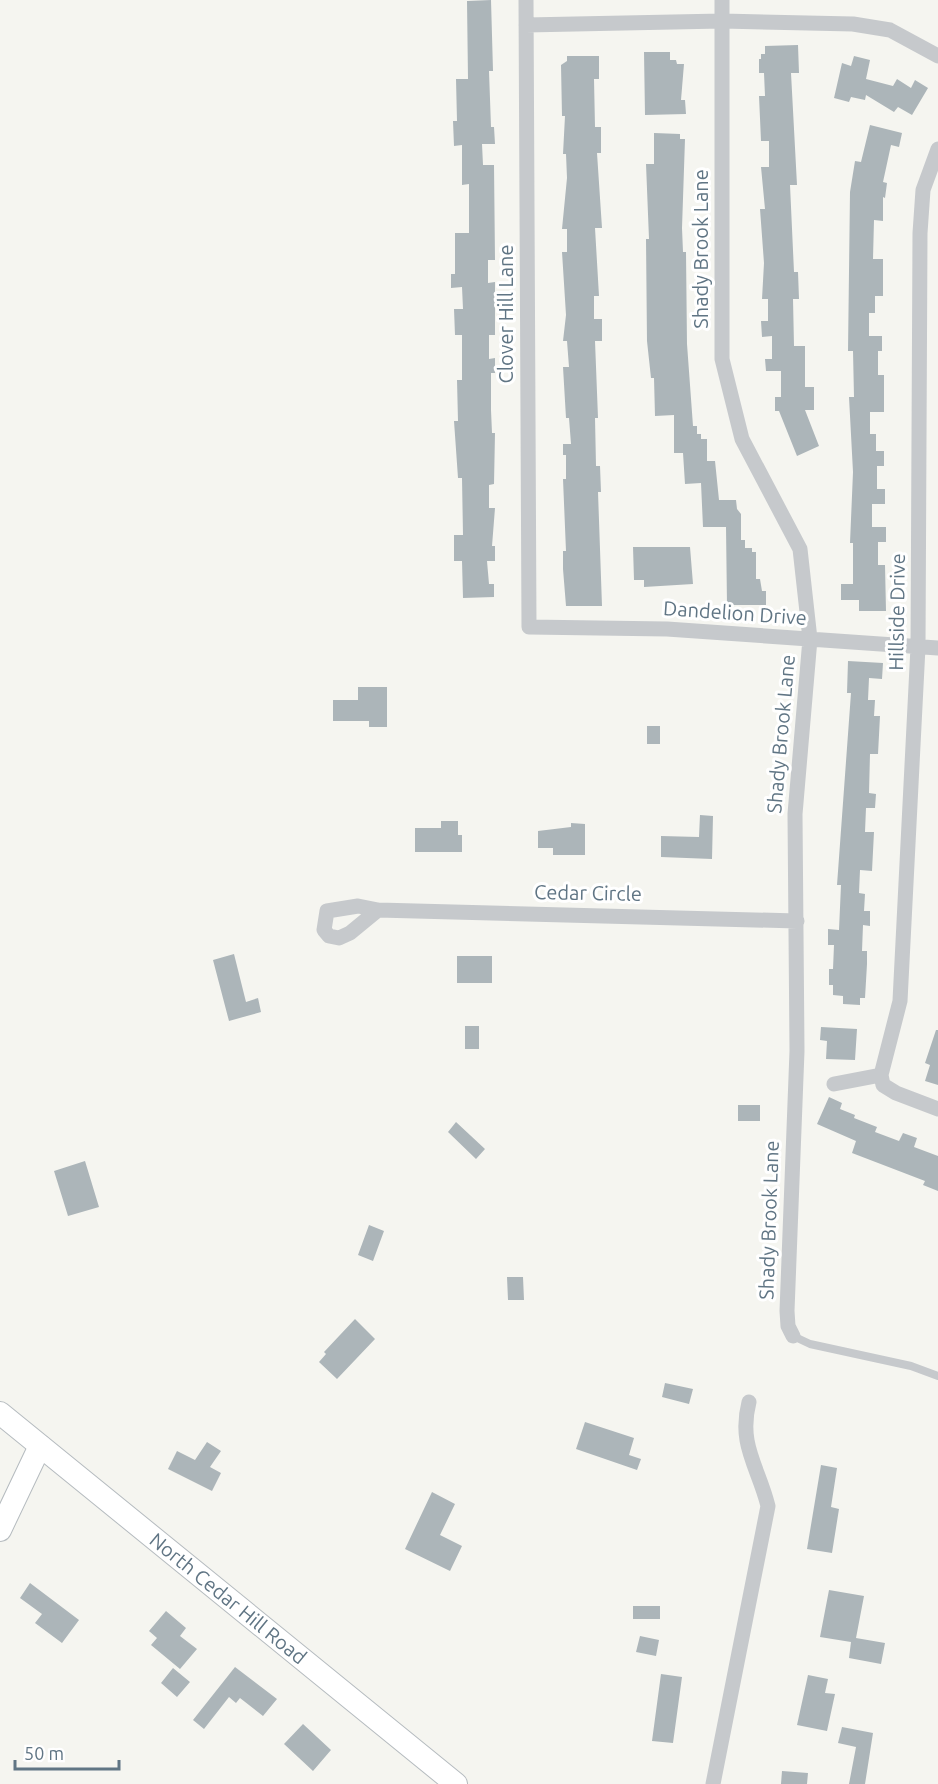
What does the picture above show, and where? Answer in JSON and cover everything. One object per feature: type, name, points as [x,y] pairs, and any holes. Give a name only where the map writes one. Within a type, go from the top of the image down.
[{"type":"street","name":"Clover Hill Lane","points":[[526,0],[529,627]]},
{"type":"street","name":"Shady Brook Lane","points":[[722,0],[722,359],[742,439],[800,549],[810,639],[795,814],[797,1051],[787,1311],[788,1326],[793,1336]]},
{"type":"street","points":[[526,25],[722,21],[853,24],[890,30],[938,56]]},
{"type":"street","name":"Hillside Drive","points":[[881,1075],[900,1001],[918,647],[920,233],[923,190],[938,149]]},
{"type":"street","name":"Dandelion Drive","points":[[529,627],[667,629],[938,648]]},
{"type":"street","name":"Cedar Circle","points":[[378,910],[797,921]]},
{"type":"street","points":[[834,1084],[881,1075],[883,1085],[896,1093],[938,1109]]},
{"type":"street","points":[[713,1784],[768,1506],[762,1482],[745,1443],[743,1424],[749,1402]]},
{"type":"street","name":"North Cedar Hill Road","points":[[0,1413],[456,1784]]},
{"type":"street","points":[[0,1530],[40,1446]]},
{"type":"lane","name":"Shady Brook Lane","points":[[793,1336],[810,1344],[911,1366],[938,1376]]},
{"type":"building","points":[[491,0],[493,71],[489,71],[491,127],[494,127],[495,144],[482,144],[483,165],[494,165],[495,260],[488,260],[488,283],[495,282],[495,335],[489,335],[489,359],[495,358],[495,373],[491,373],[491,410],[492,433],[495,433],[494,484],[489,485],[489,508],[495,508],[492,546],[495,546],[495,561],[487,561],[489,584],[494,584],[494,597],[463,598],[462,561],[454,561],[454,535],[463,535],[462,478],[458,478],[454,421],[458,421],[457,380],[462,380],[462,335],[455,335],[454,309],[463,309],[462,287],[451,288],[451,274],[455,274],[455,233],[469,233],[469,184],[462,185],[462,145],[454,146],[453,121],[457,121],[456,79],[468,79],[467,1]]},
{"type":"building","points":[[798,45],[799,73],[791,73],[797,185],[790,185],[794,272],[798,272],[799,299],[793,299],[794,346],[805,346],[805,387],[814,387],[814,410],[805,410],[819,446],[797,456],[779,411],[775,411],[775,397],[781,397],[781,371],[766,371],[765,359],[772,359],[772,336],[762,337],[761,321],[768,321],[768,299],[762,299],[764,263],[760,209],[765,209],[761,167],[769,167],[769,141],[761,141],[759,96],[765,96],[764,73],[759,73],[759,59],[761,59],[761,54],[765,54],[765,46]]},
{"type":"building","points":[[644,52],[670,52],[670,60],[676,60],[677,64],[684,64],[681,100],[685,100],[686,114],[645,115]]},
{"type":"building","points":[[567,56],[599,56],[599,79],[594,79],[595,127],[601,127],[601,153],[597,153],[602,228],[595,228],[599,296],[594,296],[594,319],[602,319],[602,341],[595,341],[598,418],[595,418],[596,466],[600,466],[601,492],[598,492],[602,606],[566,606],[563,569],[563,551],[566,551],[563,479],[566,479],[566,455],[563,455],[563,444],[571,444],[569,418],[566,418],[563,367],[569,367],[567,341],[563,341],[566,315],[562,252],[567,252],[567,229],[562,229],[567,178],[566,154],[563,154],[565,116],[562,116],[561,65],[567,61]]},
{"type":"building","points":[[854,56],[870,60],[866,79],[893,86],[897,79],[911,88],[915,80],[928,88],[912,115],[898,107],[894,112],[866,95],[865,100],[851,97],[849,102],[834,98],[842,63],[851,66]]},
{"type":"building","points":[[870,125],[902,133],[899,147],[891,145],[883,182],[887,183],[885,198],[883,197],[883,221],[874,220],[873,259],[883,259],[883,296],[875,296],[875,313],[869,313],[869,336],[882,336],[882,351],[878,351],[878,375],[884,375],[884,412],[870,412],[870,434],[876,434],[876,451],[884,451],[884,466],[877,466],[877,489],[885,489],[885,504],[872,504],[872,527],[886,527],[886,542],[878,542],[878,565],[885,565],[886,611],[859,611],[859,600],[841,600],[841,584],[853,584],[853,543],[850,543],[853,472],[849,397],[854,397],[853,351],[848,351],[850,192],[855,161],[861,162]]},
{"type":"building","points":[[654,133],[680,134],[680,139],[685,139],[682,228],[683,252],[686,252],[687,344],[693,426],[697,426],[697,434],[701,434],[701,439],[707,439],[707,461],[715,461],[719,500],[736,500],[737,509],[741,514],[741,540],[745,540],[745,548],[752,548],[752,552],[756,552],[756,579],[760,579],[762,591],[766,591],[766,605],[727,605],[726,527],[703,527],[701,483],[685,484],[683,453],[674,453],[674,415],[655,416],[654,378],[651,378],[647,341],[646,239],[649,239],[646,164],[654,164]]},
{"type":"building","points":[[633,547],[690,547],[693,584],[644,587],[644,580],[634,580]]},
{"type":"building","points":[[848,661],[883,663],[882,679],[869,678],[868,700],[875,700],[874,716],[880,716],[878,754],[870,754],[869,793],[876,794],[875,808],[866,808],[865,832],[874,832],[872,871],[860,870],[859,893],[865,894],[864,911],[870,911],[870,926],[863,925],[862,951],[867,951],[867,964],[865,998],[860,998],[860,1005],[843,1004],[843,996],[833,995],[833,985],[829,985],[829,969],[833,969],[834,945],[828,945],[828,929],[839,930],[841,885],[837,885],[851,693],[847,693]]},
{"type":"building","points":[[358,687],[387,687],[387,727],[369,727],[369,721],[333,721],[333,700],[358,700]]},
{"type":"building","points":[[647,726],[660,726],[660,744],[647,744]]},
{"type":"building","points":[[700,815],[713,816],[712,859],[661,857],[661,836],[699,837]]},
{"type":"building","points":[[441,821],[458,821],[458,835],[462,835],[462,852],[415,852],[415,828],[441,828]]},
{"type":"building","points":[[571,823],[585,824],[585,855],[553,855],[553,848],[538,848],[538,831],[571,827]]},
{"type":"building","points":[[234,954],[246,1002],[258,998],[261,1012],[229,1021],[213,960]]},
{"type":"building","points":[[457,956],[492,956],[492,983],[457,983]]},
{"type":"building","points":[[465,1026],[479,1026],[479,1049],[465,1049]]},
{"type":"building","points":[[821,1027],[857,1029],[855,1060],[826,1059],[827,1041],[820,1040]]},
{"type":"building","points":[[936,1030],[938,1030],[938,1085],[925,1081],[930,1065],[925,1063]]},
{"type":"building","points":[[829,1097],[842,1103],[840,1109],[855,1115],[854,1118],[877,1127],[875,1132],[899,1141],[903,1133],[917,1138],[914,1147],[938,1156],[938,1191],[923,1185],[925,1181],[852,1153],[856,1141],[817,1124]]},
{"type":"building","points":[[738,1105],[760,1105],[760,1121],[738,1121]]},
{"type":"building","points":[[456,1122],[485,1149],[476,1159],[448,1132]]},
{"type":"building","points":[[85,1161],[99,1207],[68,1216],[54,1171]]},
{"type":"building","points":[[369,1225],[384,1231],[373,1261],[358,1255]]},
{"type":"building","points":[[507,1277],[523,1277],[524,1300],[508,1300]]},
{"type":"building","points":[[355,1319],[375,1339],[337,1379],[319,1362],[326,1354],[324,1352]]},
{"type":"building","points":[[665,1383],[693,1389],[689,1404],[662,1397]]},
{"type":"building","points":[[585,1422],[634,1438],[629,1455],[641,1459],[637,1470],[576,1449]]},
{"type":"building","points":[[207,1442],[221,1451],[210,1467],[221,1473],[212,1491],[168,1469],[177,1451],[195,1460]]},
{"type":"building","points":[[821,1465],[837,1468],[831,1507],[839,1509],[832,1553],[807,1549]]},
{"type":"building","points":[[432,1492],[455,1504],[440,1535],[462,1546],[450,1571],[405,1549]]},
{"type":"building","points":[[30,1583],[79,1620],[62,1643],[35,1623],[42,1614],[20,1598]]},
{"type":"building","points":[[829,1590],[864,1596],[856,1638],[885,1643],[881,1664],[849,1658],[851,1642],[820,1637]]},
{"type":"building","points":[[633,1606],[660,1606],[660,1619],[633,1619]]},
{"type":"building","points":[[166,1611],[186,1628],[180,1636],[197,1649],[180,1669],[151,1645],[157,1638],[149,1631]]},
{"type":"building","points":[[640,1636],[659,1640],[656,1656],[636,1652]]},
{"type":"building","points":[[235,1667],[277,1699],[263,1716],[240,1698],[236,1703],[229,1697],[204,1729],[193,1720]]},
{"type":"building","points":[[173,1668],[190,1682],[177,1697],[161,1683]]},
{"type":"building","points":[[661,1674],[682,1677],[673,1743],[652,1741]]},
{"type":"building","points":[[808,1675],[828,1679],[825,1693],[835,1694],[827,1731],[797,1725]]},
{"type":"building","points":[[303,1724],[331,1750],[313,1771],[284,1744]]},
{"type":"building","points":[[842,1727],[873,1733],[865,1784],[849,1784],[856,1747],[838,1743]]},
{"type":"building","points":[[782,1771],[808,1773],[807,1784],[781,1784]]}]
